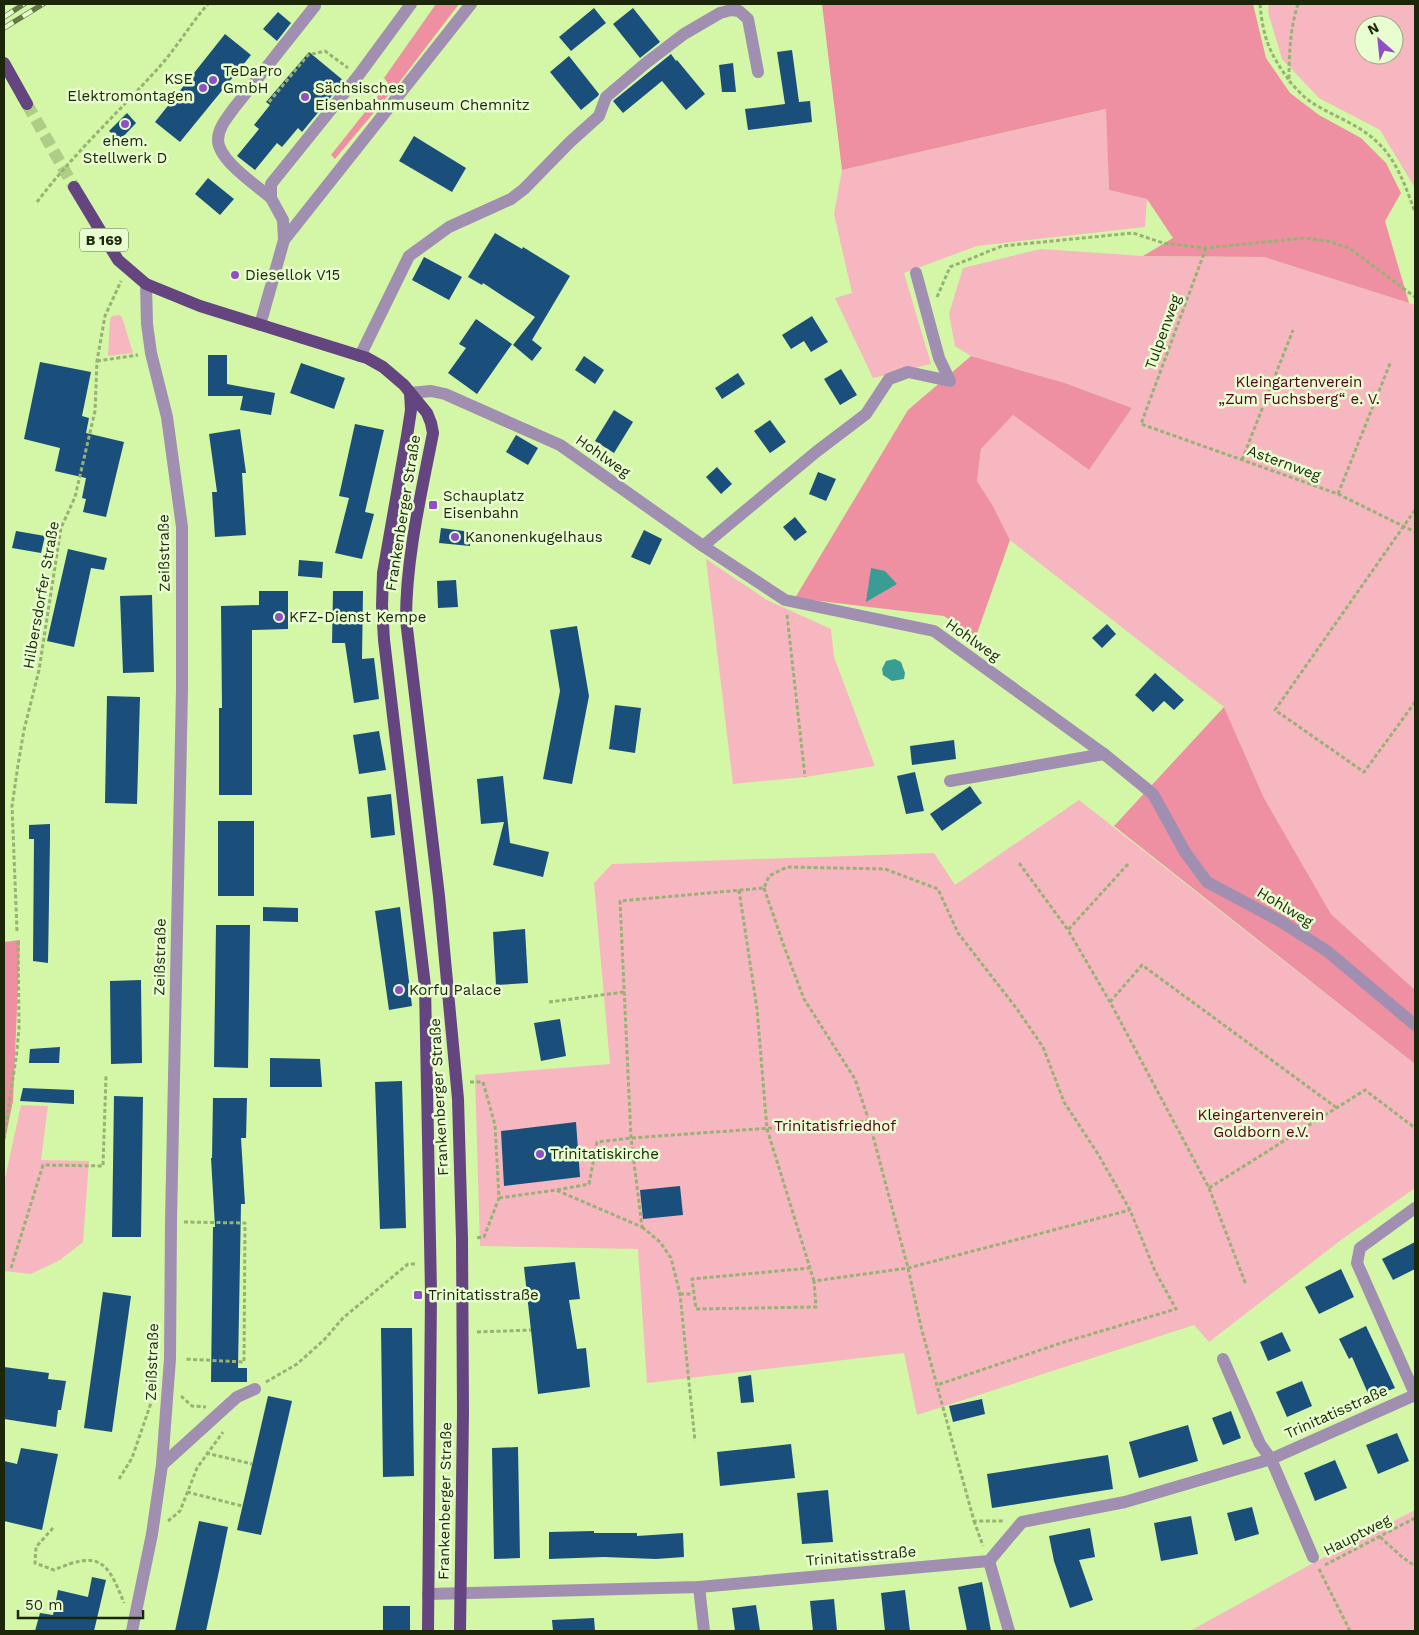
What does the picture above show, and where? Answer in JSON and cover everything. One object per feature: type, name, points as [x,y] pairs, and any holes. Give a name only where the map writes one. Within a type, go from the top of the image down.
[{"type":"main road","points":[[4,63],[7,77],[28,104]]},
{"type":"main road","name":"Frankenberger Straße","points":[[74,187],[118,260],[126,269],[146,284],[175,297],[360,356],[383,367],[394,375],[427,413],[431,424],[433,434],[409,557],[406,620],[438,896],[457,1082],[462,1239],[463,1412],[460,1631]]},
{"type":"main road","name":"Frankenberger Straße","points":[[410,393],[407,436],[383,574],[382,606],[425,986],[430,1265],[428,1631]]},
{"type":"street","points":[[284,240],[283,220],[273,200],[271,184],[358,76],[410,4]]},
{"type":"street","points":[[260,325],[284,240],[471,4]]},
{"type":"street","points":[[310,207],[290,214],[229,163],[220,150],[218,139],[222,125],[234,108],[315,6]]},
{"type":"street","points":[[360,356],[409,256],[449,227],[518,194],[598,116],[606,97],[684,34],[720,13],[731,10],[739,11],[748,19],[758,72]]},
{"type":"street","points":[[703,546],[816,452],[866,414],[889,379],[908,372],[950,381],[939,358],[916,273]]},
{"type":"street","name":"Zeißstraße","points":[[133,1627],[152,1534],[162,1465],[169,1383],[182,698],[182,527],[167,417],[151,353],[147,324],[146,284]]},
{"type":"street","name":"Hohlweg","points":[[410,393],[431,391],[445,394],[560,445],[703,546],[786,600],[934,631],[1104,754],[1152,794],[1185,852],[1207,882],[1280,921],[1326,952],[1415,1025]]},
{"type":"street","points":[[950,780],[1104,754]]},
{"type":"street","name":"Trinitatisstraße","points":[[1022,1522],[1125,1502],[1271,1459],[1415,1395],[1357,1263],[1360,1248],[1415,1208]]},
{"type":"street","points":[[1223,1360],[1260,1444],[1271,1459],[1314,1557]]},
{"type":"street","points":[[162,1465],[238,1397],[255,1388]]},
{"type":"street","points":[[1009,1631],[989,1561],[1022,1522]]},
{"type":"street","name":"Trinitatisstraße","points":[[428,1594],[699,1587],[989,1561]]},
{"type":"street","points":[[699,1587],[704,1631]]},
{"type":"path","points":[[37,202],[56,176],[163,63],[208,4]]},
{"type":"path","points":[[1260,4],[1262,27],[1266,40],[1275,62],[1289,81],[1310,102],[1359,128],[1377,141],[1390,156],[1406,188],[1415,212]]},
{"type":"path","points":[[1289,81],[1290,45],[1293,21],[1298,4]]},
{"type":"path","points":[[269,102],[308,54],[325,51],[358,76]]},
{"type":"path","points":[[928,317],[950,267],[1002,246],[1133,233],[1163,243],[1206,248],[1304,238],[1327,241],[1349,248],[1415,297]]},
{"type":"path","name":"Tulpenweg","points":[[1141,424],[1206,248]]},
{"type":"path","name":"Hilbersdorfer Straße","points":[[17,931],[12,849],[12,806],[18,765],[24,730],[39,670],[61,528],[75,497],[95,411],[97,361],[106,316],[126,269]]},
{"type":"path","points":[[1242,460],[1293,330]]},
{"type":"path","points":[[97,361],[151,353]]},
{"type":"path","points":[[1338,494],[1391,361]]},
{"type":"path","name":"Asternweg","points":[[1141,424],[1338,494],[1415,532]]},
{"type":"path","points":[[1415,510],[1275,710],[1364,772],[1415,702]]},
{"type":"path","points":[[786,600],[805,777]]},
{"type":"path","points":[[1019,863],[1068,930],[1110,1002],[1209,1188],[1246,1285]]},
{"type":"path","points":[[1068,930],[1128,864]]},
{"type":"path","points":[[937,1385],[1176,1309],[1155,1271],[1130,1210],[1098,1154],[1064,1102],[1043,1046],[958,933],[938,888],[885,869],[787,867],[769,876],[764,888],[804,999],[855,1079],[869,1121],[908,1268],[921,1327],[974,1521],[989,1561]]},
{"type":"path","points":[[642,1227],[631,1138],[620,901],[764,888]]},
{"type":"path","points":[[739,890],[757,1009],[767,1129],[810,1268],[814,1281],[816,1306],[696,1309],[692,1279],[810,1268]]},
{"type":"path","points":[[4,1139],[19,1027],[18,940]]},
{"type":"path","points":[[1110,1002],[1142,965],[1337,1108]]},
{"type":"path","points":[[549,1002],[624,992]]},
{"type":"path","points":[[11,1268],[43,1165],[103,1166],[106,1076]]},
{"type":"path","points":[[457,1082],[484,1082],[495,1125],[499,1198],[484,1237],[462,1239]]},
{"type":"path","points":[[1209,1188],[1365,1090],[1415,1128]]},
{"type":"path","points":[[499,1198],[589,1184],[597,1142],[869,1121]]},
{"type":"path","points":[[556,1190],[642,1227],[660,1242],[671,1258],[680,1294],[695,1440]]},
{"type":"path","points":[[814,1281],[908,1268],[1130,1210]]},
{"type":"path","points":[[170,1359],[244,1362],[245,1223],[171,1222]]},
{"type":"path","points":[[255,1388],[297,1364],[324,1340],[343,1318],[408,1264],[430,1265]]},
{"type":"path","points":[[680,1294],[693,1294]]},
{"type":"path","points":[[477,1332],[531,1330]]},
{"type":"path","points":[[119,1479],[132,1458],[153,1396],[169,1383],[192,1406],[208,1407]]},
{"type":"path","points":[[152,1534],[180,1511],[197,1468],[206,1453],[226,1428]]},
{"type":"path","points":[[206,1453],[252,1464]]},
{"type":"path","points":[[186,1492],[242,1506]]},
{"type":"path","name":"Hauptweg","points":[[1350,1631],[1318,1568],[1415,1518]]},
{"type":"path","points":[[974,1521],[1022,1522]]},
{"type":"path","points":[[53,1528],[36,1547],[35,1562],[54,1570],[82,1560],[93,1559],[100,1563],[115,1580],[133,1627]]},
{"type":"path","points":[[1380,1537],[1415,1566]]},
{"type":"green space","points":[[1269,4],[1415,4],[1415,188],[1380,130],[1319,98],[1282,59],[1268,12]]},
{"type":"green space","points":[[1107,109],[1109,190],[1147,199],[1145,227],[977,246],[904,273],[931,364],[873,378],[835,298],[852,293],[834,214],[842,170]]},
{"type":"green space","name":"Kleingartenverein „Zum Fuchsberg“ e. V.","points":[[1041,249],[1143,256],[1264,257],[1415,305],[1415,990],[1331,914],[1264,798],[1224,707],[1010,540],[993,506],[977,481],[981,449],[1013,415],[1089,470],[1132,408],[1065,383],[971,356],[955,346],[949,314],[963,268]]},
{"type":"green space","points":[[119,315],[122,317],[133,353],[108,356],[110,319],[112,316]]},
{"type":"green space","points":[[706,559],[767,600],[831,629],[834,657],[875,766],[805,777],[733,784]]},
{"type":"green space","name":"Trinitatisfriedhof","points":[[1079,800],[1415,1064],[1415,1188],[1341,1240],[1209,1342],[1194,1325],[917,1415],[904,1353],[647,1383],[638,1249],[480,1246],[475,1075],[610,1064],[594,883],[612,864],[934,853],[955,885]]},
{"type":"green space","points":[[21,1105],[48,1106],[41,1160],[89,1161],[83,1242],[60,1260],[31,1274],[4,1271],[4,1183]]},
{"type":"green space","points":[[1415,1510],[1415,1631],[1190,1631],[1306,1567]]},
{"type":"shaded area","points":[[436,4],[459,4],[401,80],[335,159],[331,155],[388,83],[384,78]]},
{"type":"shaded area","points":[[822,4],[1253,4],[1266,58],[1290,93],[1319,115],[1361,138],[1386,163],[1401,193],[1385,221],[1409,303],[1264,257],[1143,256],[1173,238],[1147,199],[1109,190],[1106,109],[842,170]]},
{"type":"shaded area","points":[[971,356],[1065,383],[1132,408],[1089,470],[1013,415],[981,449],[977,481],[993,506],[1010,540],[975,639],[944,616],[795,598],[908,410]]},
{"type":"shaded area","points":[[1224,707],[1264,798],[1331,914],[1415,990],[1415,1064],[1114,826]]},
{"type":"shaded area","points":[[20,940],[13,1101],[4,1145],[4,942]]},
{"type":"water","points":[[871,568],[885,571],[897,584],[866,602]]},
{"type":"water","points":[[895,659],[901,662],[905,673],[904,679],[892,681],[883,675],[882,669],[886,661]]},
{"type":"building","points":[[594,8],[606,23],[571,51],[559,37]]},
{"type":"building","points":[[633,8],[660,42],[640,58],[613,24]]},
{"type":"building","points":[[278,12],[291,23],[277,41],[263,29]]},
{"type":"building","name":"KSE Elektromontagen","points":[[225,34],[251,55],[180,142],[155,122]]},
{"type":"building","points":[[792,50],[799,102],[810,101],[812,122],[748,130],[745,109],[785,104],[777,52]]},
{"type":"building","points":[[309,52],[344,81],[302,132],[298,128],[282,147],[277,143],[255,170],[237,156],[259,129],[254,125],[270,105],[266,102]]},
{"type":"building","points":[[671,54],[705,94],[686,110],[662,81],[623,113],[613,101]]},
{"type":"building","points":[[569,56],[599,94],[581,110],[550,72]]},
{"type":"building","points":[[733,63],[736,92],[722,92],[719,65]]},
{"type":"building","name":"ehem. Stellwerk D","points":[[127,113],[136,123],[120,140],[109,131]]},
{"type":"building","points":[[414,136],[466,168],[452,192],[399,161]]},
{"type":"building","points":[[208,178],[234,199],[220,215],[195,194]]},
{"type":"building","points":[[495,233],[522,249],[523,247],[570,276],[532,340],[542,348],[532,361],[513,345],[535,317],[483,283],[482,285],[468,277]]},
{"type":"building","points":[[424,257],[462,277],[449,300],[412,280]]},
{"type":"building","points":[[812,316],[828,342],[811,352],[804,341],[791,349],[782,335]]},
{"type":"building","points":[[476,319],[512,344],[477,394],[448,373],[466,348],[459,344]]},
{"type":"building","points":[[208,355],[227,355],[227,384],[275,393],[271,415],[240,410],[243,396],[208,396]]},
{"type":"building","points":[[584,356],[604,370],[595,384],[575,370]]},
{"type":"building","points":[[40,362],[91,372],[82,416],[89,418],[86,433],[124,442],[106,517],[83,512],[86,499],[82,498],[86,478],[55,471],[60,448],[24,439]]},
{"type":"building","points":[[301,363],[345,378],[334,409],[290,393]]},
{"type":"building","points":[[841,369],[857,395],[840,405],[824,379]]},
{"type":"building","points":[[738,373],[745,384],[722,399],[715,388]]},
{"type":"building","points":[[614,410],[633,422],[614,453],[595,441]]},
{"type":"building","points":[[770,420],[786,442],[770,453],[754,431]]},
{"type":"building","points":[[355,424],[384,430],[365,512],[374,514],[362,559],[335,553],[349,498],[339,496]]},
{"type":"building","points":[[240,429],[246,473],[242,473],[246,535],[215,537],[212,492],[217,492],[209,434]]},
{"type":"building","points":[[516,435],[538,448],[528,465],[506,452]]},
{"type":"building","points":[[717,467],[732,484],[721,494],[706,477]]},
{"type":"building","points":[[818,472],[836,479],[826,501],[809,494]]},
{"type":"building","points":[[795,517],[807,532],[795,541],[783,527]]},
{"type":"building","name":"Kanonenkugelhaus","points":[[441,528],[471,532],[470,546],[439,543]]},
{"type":"building","points":[[644,530],[662,539],[650,565],[631,557]]},
{"type":"building","points":[[16,531],[45,536],[41,553],[12,548]]},
{"type":"building","points":[[68,549],[107,558],[104,570],[91,568],[74,647],[47,641]]},
{"type":"building","points":[[299,560],[323,562],[322,578],[298,576]]},
{"type":"building","points":[[456,580],[458,607],[438,608],[437,581]]},
{"type":"building","points":[[259,591],[288,591],[288,629],[252,630],[252,795],[219,795],[219,708],[222,708],[221,606],[259,605]]},
{"type":"building","points":[[333,591],[363,591],[362,659],[374,658],[379,699],[354,703],[345,643],[332,643]]},
{"type":"building","points":[[152,595],[154,672],[123,673],[120,596]]},
{"type":"building","points":[[1107,624],[1116,634],[1102,648],[1092,638]]},
{"type":"building","points":[[577,626],[589,696],[572,784],[543,779],[560,691],[550,630]]},
{"type":"building","points":[[1155,673],[1184,700],[1174,710],[1164,701],[1153,712],[1135,695]]},
{"type":"building","points":[[107,696],[140,697],[137,804],[105,803]]},
{"type":"building","points":[[615,705],[641,708],[635,753],[609,749]]},
{"type":"building","points":[[379,731],[386,770],[359,774],[353,735]]},
{"type":"building","points":[[954,740],[956,759],[912,765],[910,746]]},
{"type":"building","points":[[915,772],[924,811],[906,814],[897,776]]},
{"type":"building","points":[[503,776],[510,843],[549,852],[543,877],[493,865],[504,822],[481,824],[477,779]]},
{"type":"building","points":[[970,786],[982,803],[942,831],[930,814]]},
{"type":"building","points":[[391,794],[395,835],[371,838],[367,797]]},
{"type":"building","points":[[218,821],[254,821],[254,896],[218,896]]},
{"type":"building","points":[[50,824],[48,963],[33,961],[34,839],[29,839],[29,825]]},
{"type":"building","points":[[263,907],[298,908],[298,922],[263,921]]},
{"type":"building","points":[[400,907],[412,1006],[389,1010],[375,911]]},
{"type":"building","points":[[216,925],[250,925],[248,1068],[214,1067]]},
{"type":"building","points":[[525,929],[528,983],[496,985],[493,932]]},
{"type":"building","points":[[141,980],[142,1063],[111,1064],[110,981]]},
{"type":"building","points":[[560,1019],[566,1056],[541,1061],[534,1023]]},
{"type":"building","points":[[60,1047],[59,1063],[29,1063],[30,1049]]},
{"type":"building","points":[[270,1058],[320,1059],[322,1087],[270,1087]]},
{"type":"building","points":[[402,1081],[406,1228],[380,1229],[375,1082]]},
{"type":"building","points":[[23,1088],[74,1090],[74,1104],[20,1101]]},
{"type":"building","points":[[114,1096],[143,1097],[141,1237],[112,1237]]},
{"type":"building","points":[[213,1098],[247,1098],[246,1138],[241,1138],[245,1204],[241,1204],[238,1368],[247,1368],[247,1382],[211,1382],[213,1227],[215,1227],[211,1158]]},
{"type":"building","name":"Trinitatiskirche","points":[[576,1122],[580,1177],[504,1186],[501,1131]]},
{"type":"building","points":[[680,1186],[683,1215],[643,1219],[640,1190]]},
{"type":"building","points":[[1415,1242],[1415,1269],[1393,1280],[1382,1259]]},
{"type":"building","points":[[575,1262],[580,1299],[569,1300],[577,1349],[586,1348],[590,1387],[538,1394],[524,1267]]},
{"type":"building","points":[[1341,1269],[1354,1297],[1319,1314],[1305,1287]]},
{"type":"building","points":[[103,1292],[131,1296],[112,1432],[84,1428]]},
{"type":"building","points":[[1366,1326],[1395,1388],[1370,1398],[1352,1357],[1349,1359],[1339,1339]]},
{"type":"building","points":[[381,1328],[412,1328],[414,1476],[383,1477]]},
{"type":"building","points":[[1282,1332],[1291,1351],[1268,1361],[1260,1342]]},
{"type":"building","points":[[4,1367],[49,1373],[48,1379],[66,1381],[61,1410],[58,1410],[56,1427],[4,1419]]},
{"type":"building","points":[[751,1375],[754,1402],[741,1403],[738,1377]]},
{"type":"building","points":[[1302,1381],[1312,1406],[1287,1417],[1276,1392]]},
{"type":"building","points":[[268,1396],[292,1401],[261,1535],[237,1530]]},
{"type":"building","points":[[982,1399],[985,1414],[953,1422],[949,1406]]},
{"type":"building","points":[[1231,1411],[1241,1438],[1223,1445],[1212,1418]]},
{"type":"building","points":[[1188,1425],[1198,1461],[1139,1478],[1129,1442]]},
{"type":"building","points":[[1397,1433],[1409,1461],[1378,1474],[1366,1445]]},
{"type":"building","points":[[791,1444],[795,1478],[720,1486],[717,1452]]},
{"type":"building","points":[[518,1447],[520,1558],[494,1559],[492,1448]]},
{"type":"building","points":[[21,1448],[58,1454],[42,1530],[4,1521],[4,1461],[17,1464]]},
{"type":"building","points":[[1108,1455],[1113,1489],[992,1508],[987,1474]]},
{"type":"building","points":[[1335,1460],[1347,1488],[1315,1501],[1304,1473]]},
{"type":"building","points":[[828,1490],[833,1542],[802,1544],[797,1493]]},
{"type":"building","points":[[1252,1507],[1259,1534],[1235,1541],[1227,1513]]},
{"type":"building","points":[[1191,1516],[1198,1554],[1161,1561],[1154,1523]]},
{"type":"building","points":[[199,1521],[228,1527],[206,1631],[175,1631]]},
{"type":"building","points":[[1090,1528],[1095,1557],[1079,1560],[1093,1600],[1070,1608],[1054,1561],[1049,1536]]},
{"type":"building","points":[[594,1531],[594,1533],[637,1533],[637,1536],[683,1533],[684,1557],[656,1559],[604,1557],[549,1559],[549,1532]]},
{"type":"building","points":[[92,1577],[106,1580],[94,1631],[35,1631],[40,1613],[53,1615],[58,1590],[88,1597]]},
{"type":"building","points":[[982,1582],[991,1631],[967,1631],[958,1587]]},
{"type":"building","points":[[905,1590],[910,1631],[885,1631],[881,1593]]},
{"type":"building","points":[[834,1599],[837,1631],[813,1631],[810,1601]]},
{"type":"building","points":[[756,1605],[760,1631],[735,1631],[732,1608]]},
{"type":"building","points":[[383,1606],[410,1606],[410,1631],[383,1631]]},
{"type":"building","points":[[594,1618],[595,1631],[553,1631],[552,1620]]},
{"type":"tunnel","points":[[27,104],[74,187]]},
{"type":"railway","points":[[4,17],[24,4]]},
{"type":"railway","points":[[4,28],[43,4]]},
{"type":"place","name":"TeDaPro GmbH","points":[[213,80]]},
{"type":"place","name":"KSE Elektromontagen","points":[[203,88]]},
{"type":"place","name":"Sächsisches Eisenbahnmuseum Chemnitz","points":[[305,97]]},
{"type":"place","name":"ehem. Stellwerk D","points":[[125,124]]},
{"type":"place","name":"Diesellok V15","points":[[235,275]]},
{"type":"place","name":"Schauplatz Eisenbahn","points":[[433,505]]},
{"type":"place","name":"Kanonenkugelhaus","points":[[455,537]]},
{"type":"place","name":"KFZ-Dienst Kempe","points":[[279,617]]},
{"type":"place","name":"Korfu Palace","points":[[399,990]]},
{"type":"place","name":"Trinitatiskirche","points":[[540,1154]]},
{"type":"place","name":"Trinitatisstraße","points":[[418,1295]]},
{"type":"park label","name":"Kleingartenverein Goldborn e.V.","points":[[1261,1124]]}]
